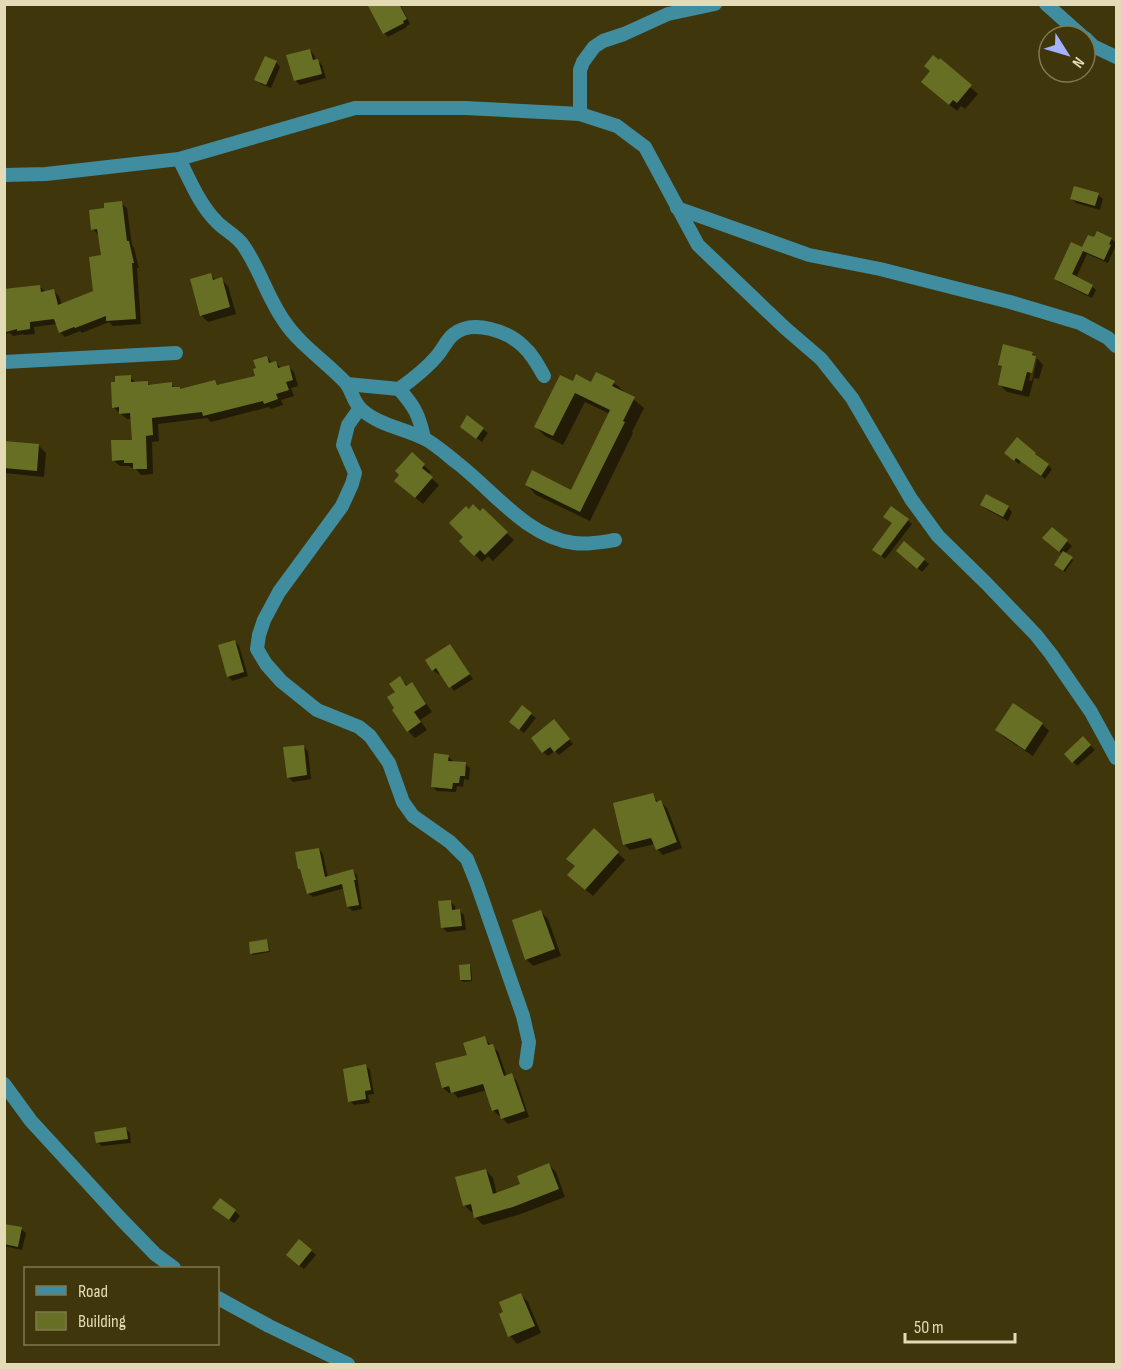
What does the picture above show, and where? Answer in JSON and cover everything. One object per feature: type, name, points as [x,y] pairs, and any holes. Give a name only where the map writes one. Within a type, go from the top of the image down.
[{"type":"street","points":[[580,114],[580,70],[594,47],[603,41],[668,14],[715,4]]},
{"type":"street","points":[[1046,4],[1069,24]]},
{"type":"street","points":[[1097,48],[1116,57]]},
{"type":"street","points":[[4,175],[69,172],[179,159],[356,108],[465,108],[580,114],[617,126],[645,147],[698,245],[821,359],[852,398],[912,499],[938,536],[1036,635],[1091,712],[1116,758]]},
{"type":"street","points":[[179,159],[199,198],[216,222],[241,242],[254,262],[272,302],[285,323],[315,356],[347,384],[360,408],[400,430],[424,438],[458,463],[501,503],[528,524],[552,537],[575,544],[615,540]]},
{"type":"street","points":[[677,208],[809,255],[880,269],[1010,302],[1080,323],[1108,338],[1116,346]]},
{"type":"street","points":[[347,384],[399,389],[423,372],[453,335],[465,327],[482,327],[510,337],[532,356],[544,376]]},
{"type":"street","points":[[4,362],[176,353]]},
{"type":"street","points":[[399,389],[419,417],[424,438]]},
{"type":"street","points":[[360,408],[348,425],[343,445],[355,473],[352,484],[342,506],[279,592],[264,620],[257,649],[281,681],[317,710],[360,727],[370,736],[389,763],[403,802],[413,816],[450,842],[467,859],[523,1016],[529,1042],[526,1063]]},
{"type":"street","points":[[4,1084],[31,1121],[155,1254],[171,1267]]},
{"type":"street","points":[[219,1299],[348,1365]]},
{"type":"building","points":[[367,4],[399,4],[407,19],[403,21],[404,23],[383,34]]},
{"type":"building","points":[[310,49],[313,60],[318,59],[322,74],[294,81],[286,55]]},
{"type":"building","points":[[933,55],[939,60],[940,58],[972,85],[957,103],[953,100],[949,105],[921,82],[930,71],[924,66]]},
{"type":"building","points":[[265,56],[277,61],[266,85],[254,80]]},
{"type":"building","points":[[1074,186],[1099,193],[1095,206],[1070,199]]},
{"type":"building","points":[[122,201],[127,241],[129,241],[134,263],[132,263],[136,319],[106,321],[106,316],[59,333],[54,319],[30,322],[30,329],[6,332],[4,289],[40,285],[41,292],[54,289],[58,305],[93,291],[89,257],[101,255],[97,229],[91,230],[89,210],[104,208],[104,203]]},
{"type":"building","points":[[1097,231],[1112,238],[1104,260],[1083,251],[1072,274],[1093,285],[1088,295],[1054,279],[1071,242],[1082,247],[1088,235],[1094,237]]},
{"type":"building","points":[[211,273],[213,280],[222,277],[230,307],[200,316],[190,279]]},
{"type":"building","points":[[1003,344],[1033,352],[1032,355],[1036,356],[1032,373],[1027,372],[1022,391],[998,385],[1002,366],[998,365]]},
{"type":"building","points":[[267,356],[269,363],[276,361],[278,368],[289,365],[293,380],[286,382],[289,390],[276,394],[278,399],[203,416],[202,412],[152,418],[153,435],[146,436],[147,469],[133,469],[133,463],[124,463],[124,460],[112,461],[111,440],[132,440],[130,413],[119,414],[119,407],[112,408],[111,382],[115,382],[115,376],[131,375],[131,382],[148,381],[148,385],[172,382],[172,387],[180,387],[180,389],[215,380],[217,385],[255,376],[253,369],[256,368],[253,360]]},
{"type":"building","points":[[596,372],[615,381],[612,386],[635,397],[580,512],[525,485],[532,470],[571,490],[610,410],[575,393],[553,436],[534,427],[560,375],[573,381],[576,374],[591,382]]},
{"type":"building","points":[[467,415],[484,428],[476,439],[460,427]]},
{"type":"building","points":[[1017,437],[1049,464],[1041,476],[1016,458],[1014,461],[1004,453]]},
{"type":"building","points":[[4,441],[39,444],[37,471],[4,468]]},
{"type":"building","points":[[412,452],[425,464],[422,468],[433,477],[415,498],[394,481],[399,475],[395,471]]},
{"type":"building","points":[[986,494],[1009,506],[1003,517],[980,505]]},
{"type":"building","points":[[473,504],[480,511],[483,508],[508,532],[485,555],[480,550],[474,556],[459,541],[463,537],[449,523],[466,506],[469,509]]},
{"type":"building","points":[[891,506],[909,519],[881,556],[872,550],[892,523],[883,517]]},
{"type":"building","points":[[1052,527],[1068,540],[1059,552],[1042,538]]},
{"type":"building","points":[[904,541],[925,559],[917,569],[896,551]]},
{"type":"building","points":[[1063,551],[1073,557],[1063,571],[1054,565]]},
{"type":"building","points":[[235,640],[244,672],[227,677],[218,645]]},
{"type":"building","points":[[450,644],[470,674],[449,688],[436,668],[432,671],[425,660]]},
{"type":"building","points":[[400,676],[406,686],[412,682],[426,704],[414,712],[421,722],[407,732],[392,710],[394,708],[387,697],[395,692],[389,684]]},
{"type":"building","points":[[1013,703],[1043,723],[1025,750],[995,730]]},
{"type":"building","points":[[522,705],[532,713],[519,730],[509,722]]},
{"type":"building","points":[[554,719],[570,739],[554,752],[550,747],[542,753],[531,738]]},
{"type":"building","points":[[1083,736],[1091,745],[1072,763],[1064,754]]},
{"type":"building","points":[[304,745],[307,775],[287,778],[283,747]]},
{"type":"building","points":[[434,753],[449,755],[448,761],[466,762],[465,776],[460,776],[459,783],[453,783],[452,789],[431,787]]},
{"type":"building","points":[[653,793],[656,802],[661,800],[677,842],[656,850],[651,838],[623,845],[613,803]]},
{"type":"building","points":[[594,828],[619,852],[585,890],[567,875],[575,866],[566,859]]},
{"type":"building","points":[[319,848],[325,877],[353,869],[359,905],[347,907],[342,884],[307,894],[295,852]]},
{"type":"building","points":[[451,900],[452,910],[460,909],[462,926],[441,928],[438,901]]},
{"type":"building","points":[[541,910],[555,949],[525,960],[512,920]]},
{"type":"building","points":[[267,939],[269,951],[250,954],[249,942]]},
{"type":"building","points":[[470,964],[471,980],[460,980],[459,965]]},
{"type":"building","points":[[485,1036],[488,1045],[493,1044],[504,1076],[512,1073],[525,1111],[501,1119],[498,1109],[492,1111],[483,1084],[451,1093],[449,1086],[442,1088],[435,1063],[467,1055],[463,1043]]},
{"type":"building","points":[[366,1064],[371,1090],[365,1091],[366,1099],[348,1102],[343,1069]]},
{"type":"building","points":[[126,1127],[128,1139],[96,1143],[94,1132]]},
{"type":"building","points":[[549,1163],[559,1189],[513,1207],[474,1218],[471,1204],[463,1206],[455,1177],[486,1169],[493,1194],[520,1184],[517,1176]]},
{"type":"building","points":[[220,1198],[236,1210],[229,1220],[212,1208]]},
{"type":"building","points":[[4,1224],[22,1227],[18,1247],[4,1244]]},
{"type":"building","points":[[299,1239],[312,1250],[299,1266],[286,1255]]},
{"type":"building","points":[[521,1293],[535,1326],[508,1337],[499,1314],[503,1312],[499,1302]]}]
